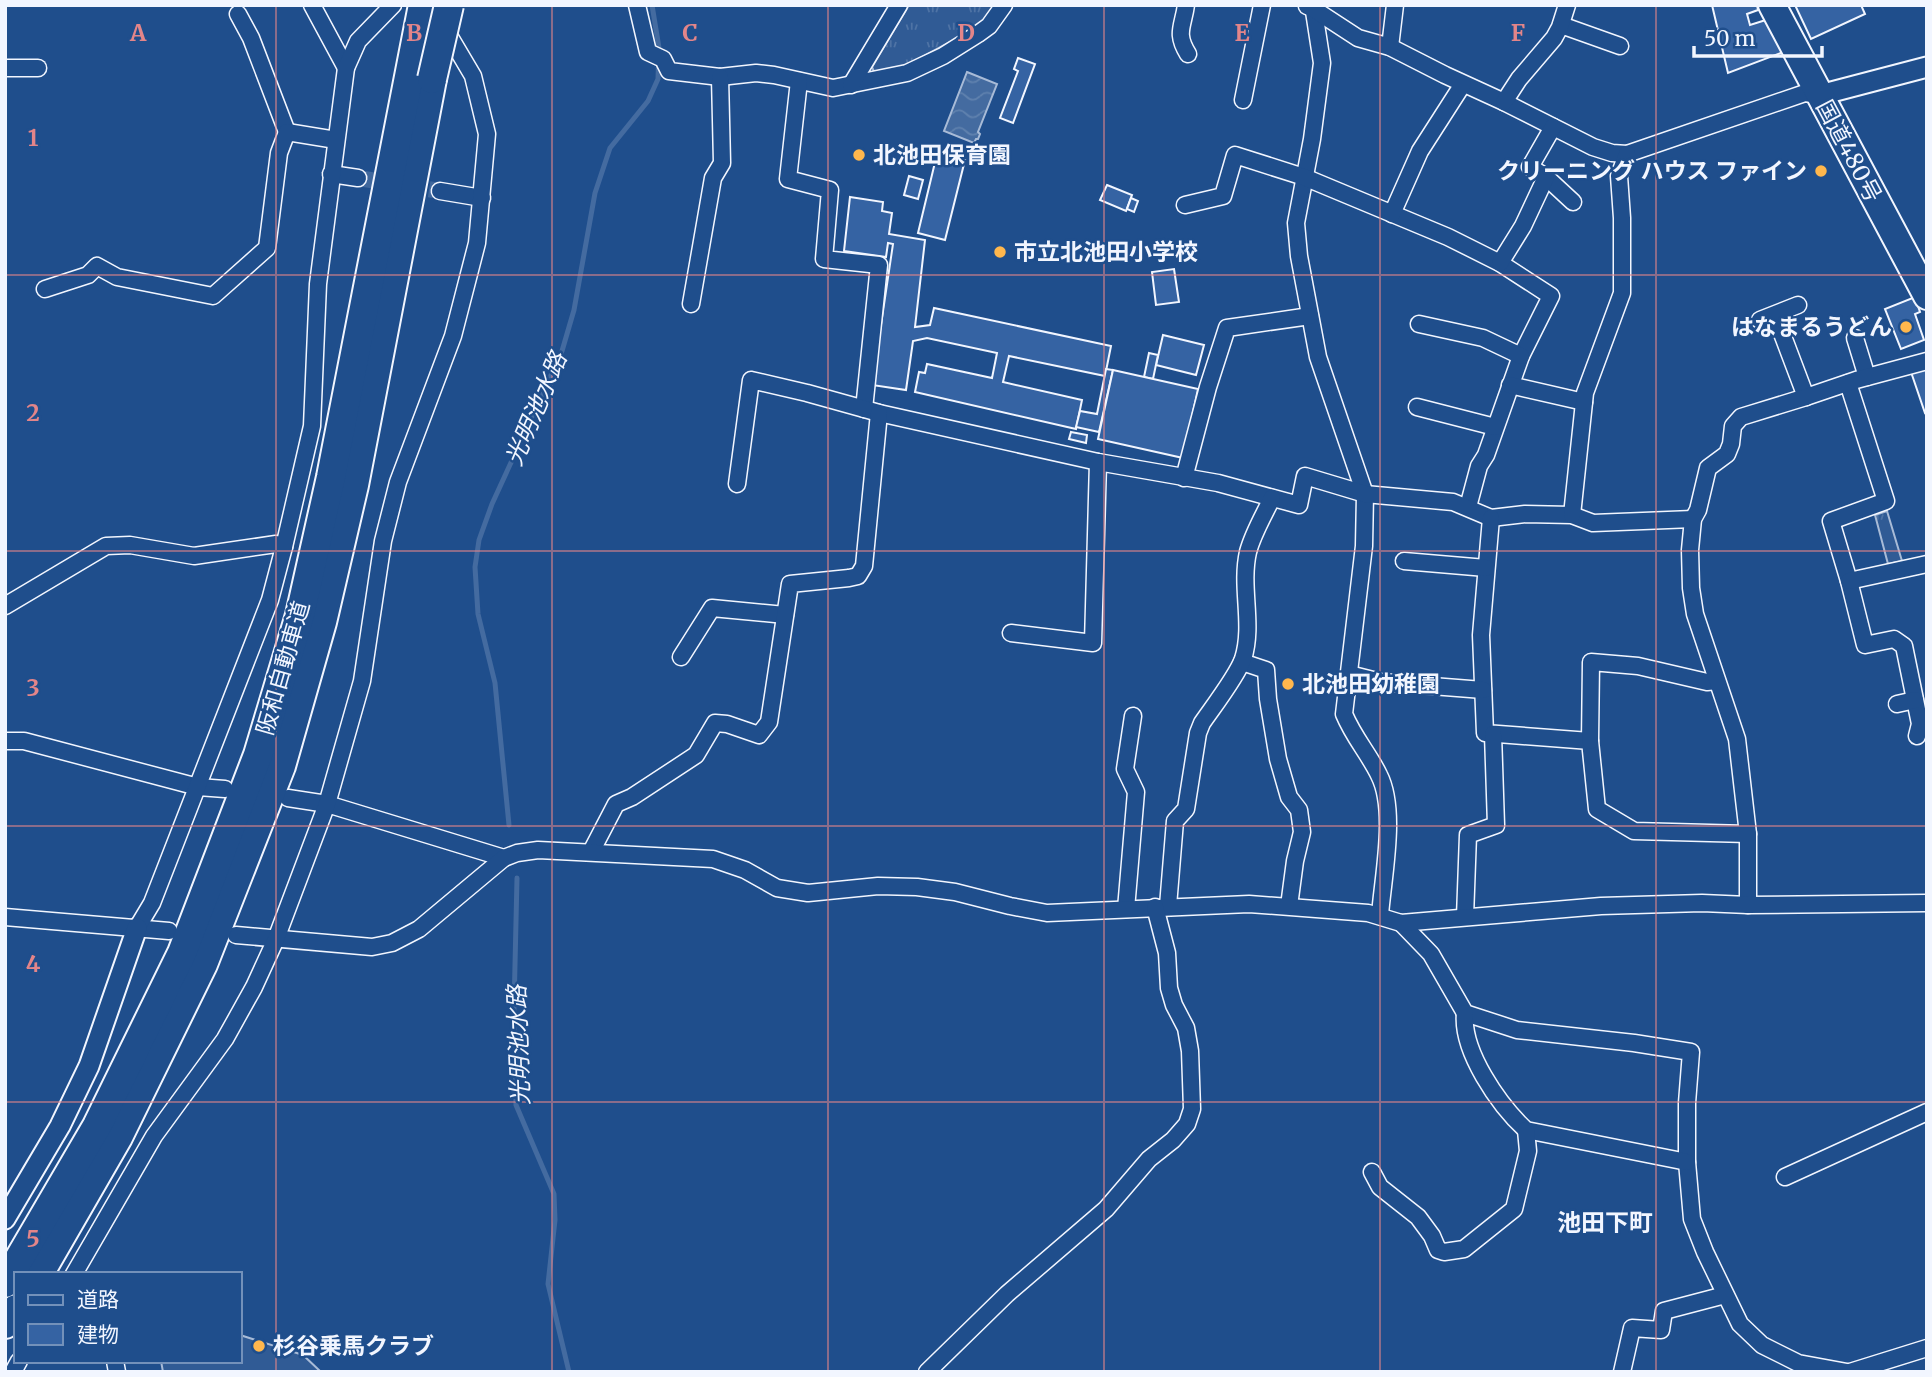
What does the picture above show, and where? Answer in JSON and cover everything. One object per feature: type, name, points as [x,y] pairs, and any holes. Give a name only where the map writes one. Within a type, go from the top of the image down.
[{"type":"highway","name":"阪和自動車道","points":[[40,1272],[118,1137],[203,964],[281,766],[323,622],[354,485],[432,79],[449,5]]},
{"type":"highway","name":"国道480号","points":[[1772,5],[1927,296]]},
{"type":"highway","name":"阪和自動車道","points":[[5,1283],[97,1126],[182,953],[258,755],[300,615],[331,477],[423,10]]},
{"type":"street","points":[[312,5],[345,68]]},
{"type":"street","points":[[5,1219],[60,1126],[89,1066],[137,928],[152,903],[270,600],[312,426],[318,284],[345,68],[358,41],[393,5]]},
{"type":"street","points":[[638,5],[655,55],[669,71],[720,77],[756,74],[833,88],[908,74],[943,56],[989,26],[1004,5]]},
{"type":"street","points":[[851,85],[899,5]]},
{"type":"street","points":[[1186,5],[1180,32],[1181,43],[1188,54]]},
{"type":"street","points":[[1243,100],[1262,5]]},
{"type":"street","points":[[1390,47],[1395,5]]},
{"type":"street","points":[[1504,102],[1519,79],[1554,38],[1567,5]]},
{"type":"street","points":[[1310,6],[1358,38],[1390,47],[1593,147],[1612,153],[1627,154],[1805,93],[1820,96],[1927,67]]},
{"type":"street","points":[[1310,6],[1322,63],[1296,223],[1299,256],[1318,357],[1365,494],[1364,546],[1344,714],[1351,732],[1379,774],[1385,790],[1389,815],[1380,915]]},
{"type":"street","points":[[75,1272],[155,1136],[225,1040],[254,988],[276,939],[327,804],[362,681],[383,541],[398,482],[453,336],[477,243],[482,198],[486,134],[473,76],[433,8],[423,10]]},
{"type":"street","points":[[46,289],[88,275],[97,266],[117,277],[213,296],[267,248],[279,153],[286,132],[251,38],[238,14]]},
{"type":"street","points":[[1561,25],[1620,46]]},
{"type":"street","points":[[5,68],[38,68]]},
{"type":"street","points":[[691,304],[713,178],[722,163],[720,77]]},
{"type":"street","points":[[591,852],[616,804],[632,797],[696,755],[715,723],[727,724],[759,735],[769,722],[790,584],[858,576],[864,566],[879,265],[824,259],[830,190],[788,179],[799,81]]},
{"type":"street","points":[[1392,214],[1420,151],[1463,84]]},
{"type":"street","points":[[1553,127],[1530,167],[1546,177],[1573,202]]},
{"type":"street","points":[[286,132],[336,139]]},
{"type":"street","points":[[1572,515],[1585,393],[1622,292],[1619,176],[1627,154]]},
{"type":"street","points":[[1185,205],[1223,196],[1235,155],[1304,177],[1448,237],[1500,263],[1551,296],[1521,356],[1486,455],[1479,466],[1468,507]]},
{"type":"street","points":[[331,173],[358,178]]},
{"type":"street","points":[[1500,263],[1523,226],[1546,177]]},
{"type":"street","points":[[440,191],[482,198]]},
{"type":"street","points":[[1798,305],[1767,317],[1806,397]]},
{"type":"street","points":[[1184,478],[1227,328],[1310,316]]},
{"type":"street","points":[[1419,324],[1483,338],[1521,356]]},
{"type":"street","points":[[1855,338],[1867,377]]},
{"type":"street","points":[[1748,905],[1748,834],[1737,739],[1695,614],[1690,588],[1693,519],[1698,510],[1708,468],[1727,454],[1733,426],[1741,417],[1927,361]]},
{"type":"street","points":[[737,484],[751,380],[872,411],[1098,462],[1217,483],[1299,505],[1305,476],[1365,494],[1454,502],[1491,518],[1525,514],[1572,515],[1593,523],[1693,519]]},
{"type":"street","points":[[1848,383],[1886,501],[1831,521],[1849,581],[1857,645],[1894,639],[1904,646],[1920,724],[1917,736]]},
{"type":"street","points":[[1510,385],[1584,402]]},
{"type":"street","points":[[1417,407],[1495,427]]},
{"type":"street","points":[[1011,633],[1094,643],[1098,462]]},
{"type":"street","points":[[927,1372],[1007,1294],[1106,1209],[1149,1159],[1173,1140],[1187,1124],[1192,1109],[1190,1051],[1186,1028],[1169,988],[1161,907],[1175,821],[1186,809],[1198,733],[1242,662],[1248,637],[1248,554],[1272,498]]},
{"type":"street","points":[[1491,518],[1481,635],[1485,733],[1590,741]]},
{"type":"street","points":[[5,606],[106,546],[130,545],[194,556],[276,544],[284,547]]},
{"type":"street","points":[[1404,561],[1486,568]]},
{"type":"street","points":[[1849,581],[1927,564]]},
{"type":"street","points":[[681,657],[712,608],[785,615]]},
{"type":"street","points":[[1242,662],[1266,670],[1278,759],[1289,797],[1299,810],[1302,832],[1289,906]]},
{"type":"street","points":[[1717,681],[1638,666],[1591,662],[1590,741],[1597,809],[1634,831],[1748,834]]},
{"type":"street","points":[[1349,674],[1381,682],[1483,690]]},
{"type":"street","points":[[1897,704],[1915,700]]},
{"type":"street","points":[[1126,909],[1136,792],[1125,769],[1132,716]]},
{"type":"street","points":[[1465,917],[1468,835],[1496,825],[1493,734]]},
{"type":"street","points":[[5,741],[24,740],[198,787],[225,789]]},
{"type":"street","points":[[288,798],[327,804],[504,858]]},
{"type":"street","points":[[236,935],[372,947],[391,943],[419,929],[504,858],[538,850],[713,859],[745,870],[777,888],[808,893],[878,886],[917,887],[955,892],[1047,913],[1249,904],[1380,915],[1401,923],[1430,954],[1465,1013],[1463,1027],[1479,1069],[1514,1119],[1526,1129],[1687,1162]]},
{"type":"street","points":[[1401,923],[1601,906],[1927,903]]},
{"type":"street","points":[[5,917],[169,931]]},
{"type":"street","points":[[1465,1013],[1517,1030],[1691,1052],[1687,1103],[1687,1162],[1692,1219],[1740,1324],[1762,1345],[1798,1363],[1849,1372],[1927,1348]]},
{"type":"street","points":[[1785,1177],[1927,1112]]},
{"type":"street","points":[[1372,1172],[1380,1186],[1418,1217],[1432,1236],[1438,1250],[1444,1252],[1464,1249],[1514,1209],[1528,1151],[1526,1129]]},
{"type":"street","points":[[1622,1372],[1632,1328],[1661,1330],[1664,1311],[1725,1295]]},
{"type":"green space","points":[[909,5],[997,5],[982,25],[907,65],[875,74],[872,67]]},
{"type":"green space","points":[[1887,511],[1902,561],[1888,564],[1875,515]]},
{"type":"green space","name":"杉谷乗馬クラブ","points":[[242,1336],[303,1355],[321,1372],[163,1372],[161,1363],[242,1363]]},
{"type":"water","points":[[967,72],[997,84],[978,132],[980,134],[974,143],[944,131]]},
{"type":"building","points":[[1712,5],[1757,5],[1758,10],[1747,14],[1750,25],[1769,19],[1786,51],[1728,73]]},
{"type":"building","points":[[1795,5],[1861,5],[1865,14],[1811,39]]},
{"type":"building","points":[[1018,58],[1035,64],[1013,123],[1000,118],[1018,71],[1014,69]]},
{"type":"building","points":[[937,154],[965,160],[945,240],[918,233]]},
{"type":"building","points":[[909,176],[923,180],[918,199],[904,195]]},
{"type":"building","points":[[1107,185],[1132,195],[1126,211],[1100,200]]},
{"type":"building","points":[[850,197],[883,202],[882,211],[892,213],[889,234],[925,240],[915,327],[930,325],[934,308],[1111,346],[1105,376],[1009,356],[1003,382],[1082,400],[1076,429],[915,392],[919,372],[925,373],[927,364],[992,378],[997,353],[927,338],[913,341],[906,390],[872,385],[893,244],[888,243],[886,257],[844,251]]},
{"type":"building","points":[[1131,198],[1138,201],[1134,212],[1127,209]]},
{"type":"building","points":[[1174,269],[1179,302],[1156,305],[1152,272]]},
{"type":"building","name":"はなまるうどん","points":[[1915,297],[1920,312],[1915,314],[1924,340],[1901,349],[1885,309]]},
{"type":"building","points":[[1163,335],[1204,345],[1196,375],[1156,365]]},
{"type":"building","points":[[1149,353],[1158,355],[1153,379],[1144,377]]},
{"type":"building","points":[[1927,367],[1927,412],[1925,413],[1911,372]]},
{"type":"building","points":[[1106,369],[1113,370],[1099,432],[1076,427],[1080,411],[1097,414]]},
{"type":"building","points":[[1113,370],[1198,389],[1183,458],[1098,439]]},
{"type":"building","points":[[1071,432],[1087,435],[1086,443],[1069,439]]},
{"type":"waterway","name":"光明池水路","points":[[509,825],[495,683],[478,614],[475,567],[479,540],[492,504],[562,351],[574,310],[595,193],[610,148],[648,101],[658,79],[659,48],[652,5]]},
{"type":"waterway","name":"光明池水路","points":[[517,878],[514,1008],[516,1105],[554,1194],[555,1220],[548,1284],[569,1372]]},
{"type":"tunnel","points":[[358,178],[440,191]]},
{"type":"place","name":"北池田保育園","points":[[859,155]]},
{"type":"place","name":"クリーニング ハウス ファイン","points":[[1821,171]]},
{"type":"place","name":"市立北池田小学校","points":[[1000,252]]},
{"type":"place","name":"はなまるうどん","points":[[1906,327]]},
{"type":"place","name":"北池田幼稚園","points":[[1288,684]]},
{"type":"place","name":"杉谷乗馬クラブ","points":[[259,1346]]},
{"type":"district","name":"池田下町","points":[[1605,1223]]}]
